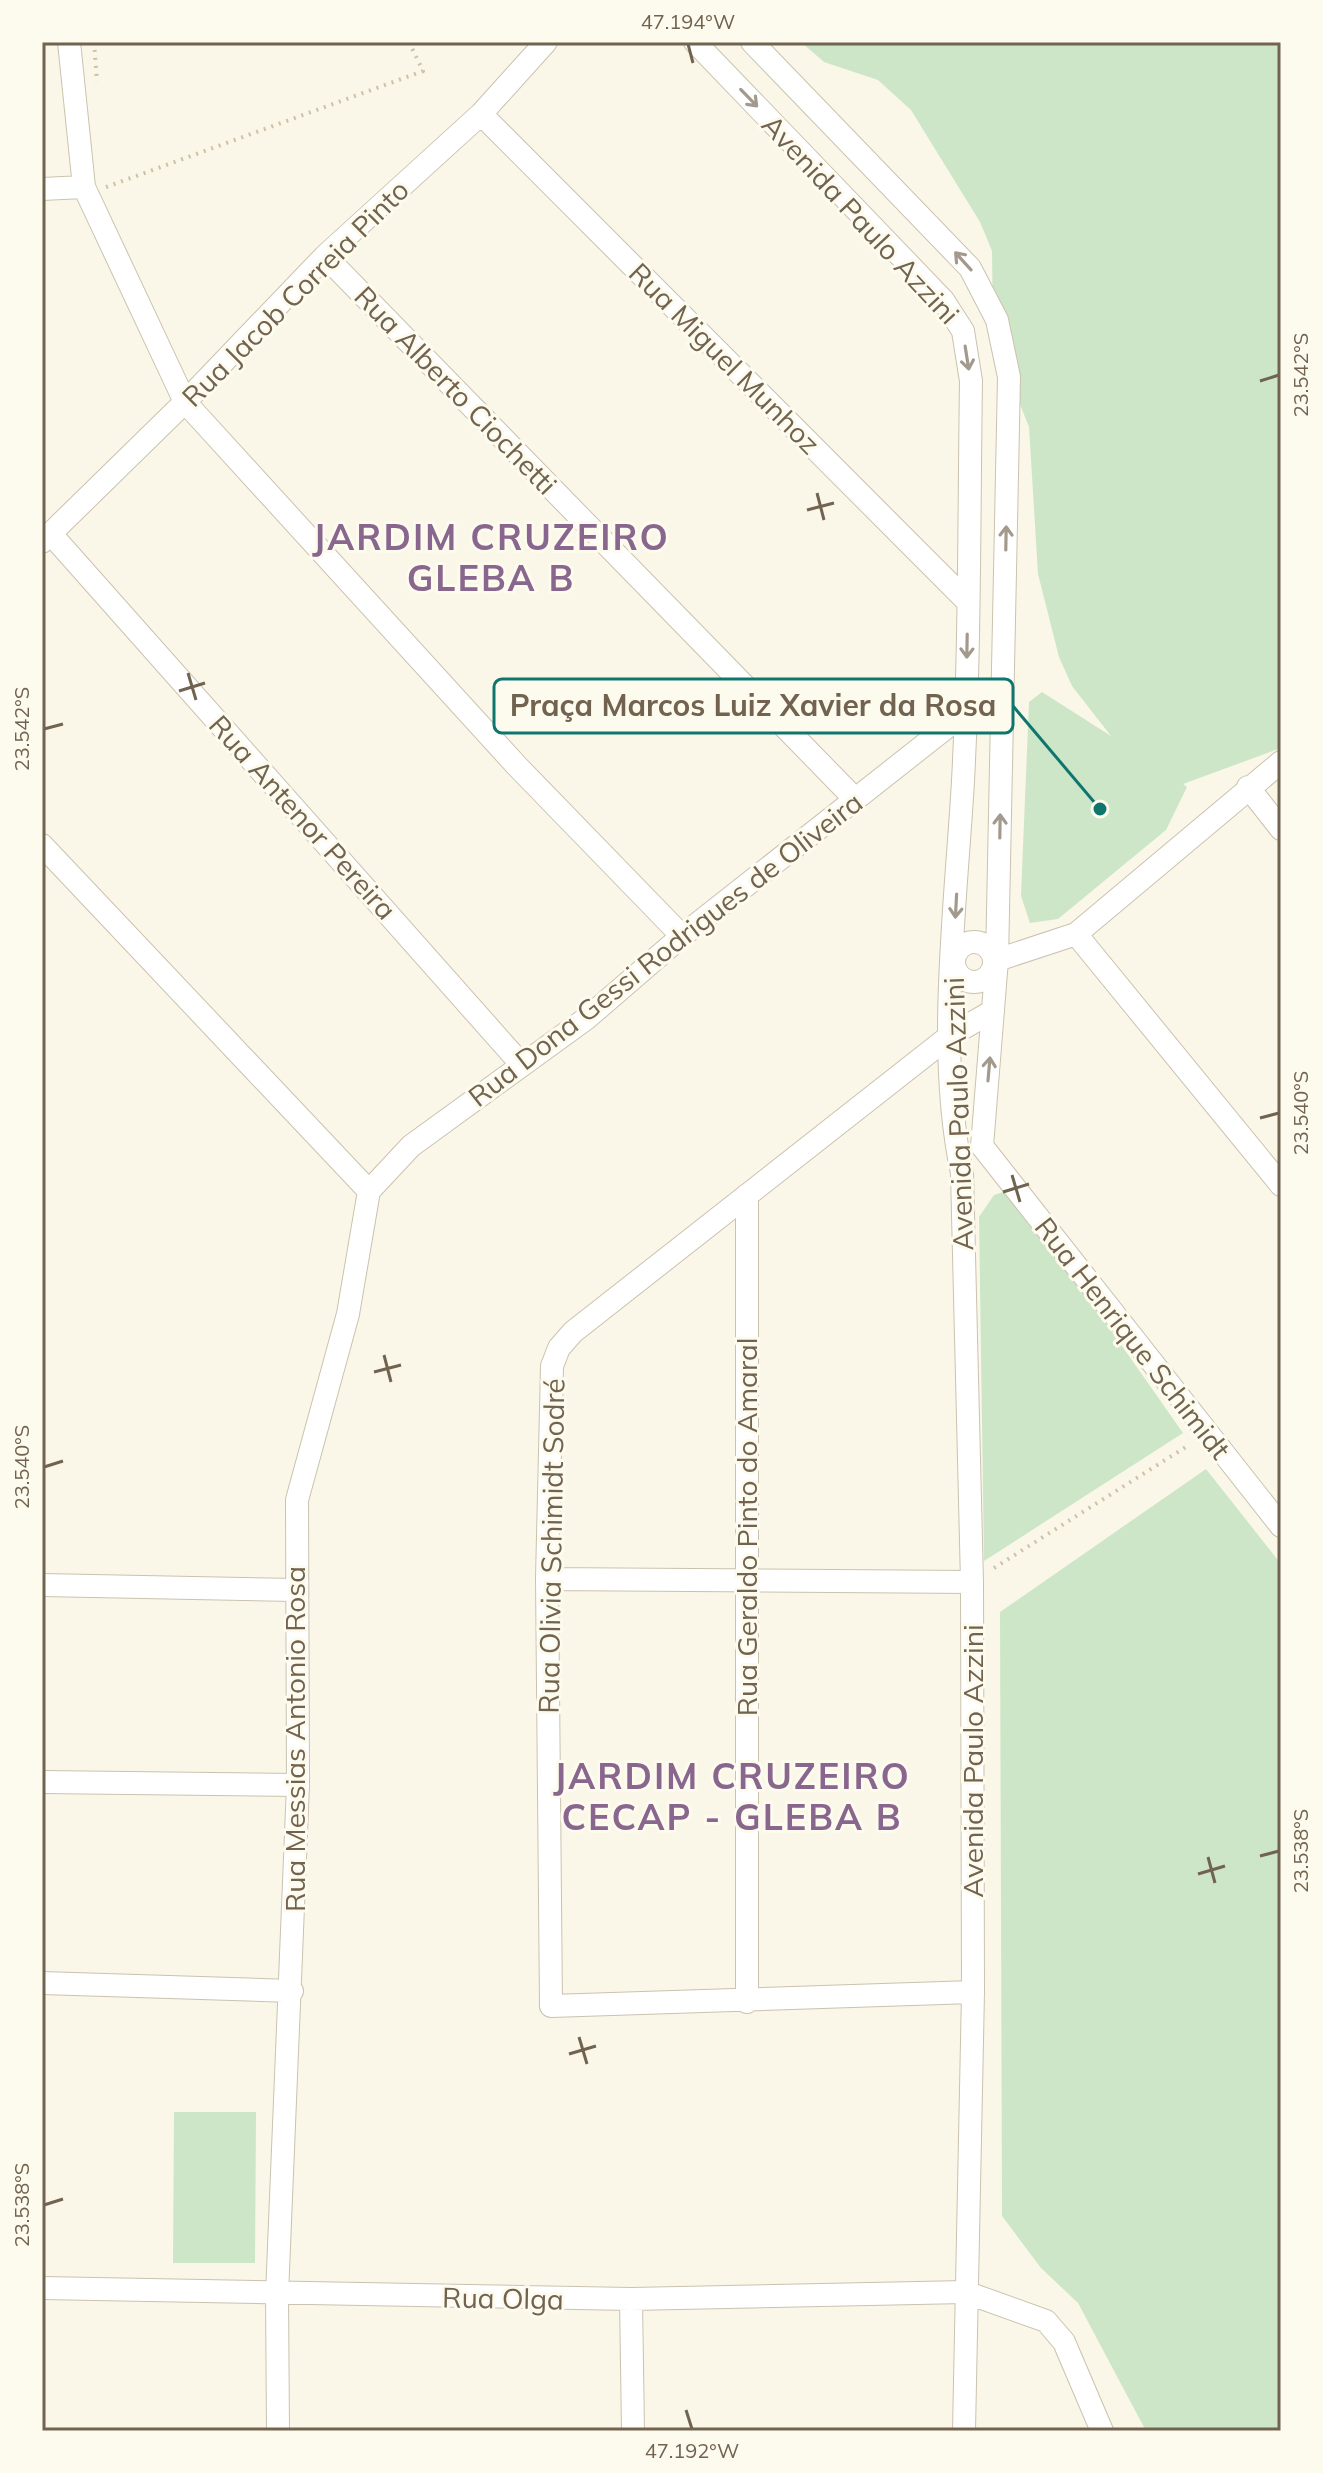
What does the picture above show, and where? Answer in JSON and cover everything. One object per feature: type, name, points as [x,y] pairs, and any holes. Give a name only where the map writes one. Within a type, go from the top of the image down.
[{"type":"street","points":[[69,42],[84,187],[185,402],[517,766],[682,936]]},
{"type":"street","name":"Rua Jacob Correia Pinto","points":[[47,538],[185,402],[325,256],[481,114],[546,42]]},
{"type":"street","name":"Avenida Paulo Azzini","points":[[695,42],[943,300],[963,331],[971,381],[966,712],[951,1035],[955,1141],[962,1173],[972,1582],[973,1992],[964,2431]]},
{"type":"street","name":"Avenida Paulo Azzini","points":[[752,42],[970,268],[997,320],[1009,377],[997,960]]},
{"type":"street","name":"Rua Miguel Munhoz","points":[[481,114],[968,602]]},
{"type":"street","points":[[42,189],[84,187]]},
{"type":"street","name":"Rua Alberto Ciochetti","points":[[325,256],[855,799]]},
{"type":"street","name":"Rua Antenor Pereira","points":[[47,538],[522,1065]]},
{"type":"street","name":"Rua Dona Gessi Rodrigues de Oliveira","points":[[369,1191],[411,1146],[587,1018],[682,936],[966,712]]},
{"type":"street","points":[[997,960],[1076,934],[1281,762]]},
{"type":"street","points":[[1248,787],[1281,829]]},
{"type":"street","points":[[42,845],[369,1191]]},
{"type":"street","points":[[1076,934],[1281,1185]]},
{"type":"street","points":[[953,963],[958,950],[972,942],[987,946],[997,960],[982,1146],[962,1173]]},
{"type":"street","name":"Rua Olivia Schimidt Sodré","points":[[747,2002],[551,2006],[547,1579],[552,1366],[559,1348],[573,1332],[951,1035],[993,1011]]},
{"type":"street","points":[[955,1141],[982,1146]]},
{"type":"street","name":"Rua Henrique Schimidt","points":[[982,1146],[1281,1526]]},
{"type":"street","name":"Rua Messias Antonio Rosa","points":[[278,2431],[277,2295],[292,1991],[298,1785],[297,1500],[348,1314],[369,1191]]},
{"type":"street","name":"Rua Geraldo Pinto do Amaral","points":[[747,1195],[747,2002]]},
{"type":"street","points":[[547,1579],[972,1582]]},
{"type":"street","points":[[42,1585],[295,1590]]},
{"type":"street","points":[[42,1782],[298,1785]]},
{"type":"street","points":[[42,1983],[292,1991]]},
{"type":"street","points":[[747,2002],[973,1992]]},
{"type":"street","name":"Rua Olga","points":[[42,2288],[277,2295],[631,2299],[965,2292]]},
{"type":"street","points":[[965,2292],[1046,2321],[1064,2342],[1102,2431]]},
{"type":"street","points":[[631,2299],[633,2431]]},
{"type":"path","points":[[94,42],[97,86]]},
{"type":"path","points":[[103,174],[103,188],[423,71],[409,42]]},
{"type":"path","points":[[972,1582],[1208,1433]]},
{"type":"green space","points":[[801,42],[1281,42],[1281,748],[1183,784],[1187,787],[1166,830],[1058,919],[1030,923],[1021,896],[1029,702],[1042,692],[1111,736],[1072,686],[1059,657],[1038,574],[1029,427],[993,336],[992,251],[980,222],[911,110],[878,80],[824,62]]},
{"type":"green space","points":[[1012,1189],[1183,1433],[984,1561],[979,1217],[994,1195]]},
{"type":"green space","points":[[1206,1469],[1281,1564],[1281,2431],[1146,2431],[1078,2303],[1041,2268],[1002,2216],[1000,1612]]},
{"type":"green space","points":[[174,2112],[256,2112],[255,2263],[173,2263]]},
{"type":"place","name":"Praça Marcos Luiz Xavier da Rosa","points":[[1100,809]]},
{"type":"district","name":"JARDIM CRUZEIRO GLEBA B","points":[[491,556]]},
{"type":"district","name":"JARDIM CRUZEIRO CECAP - GLEBA B","points":[[732,1796]]}]
